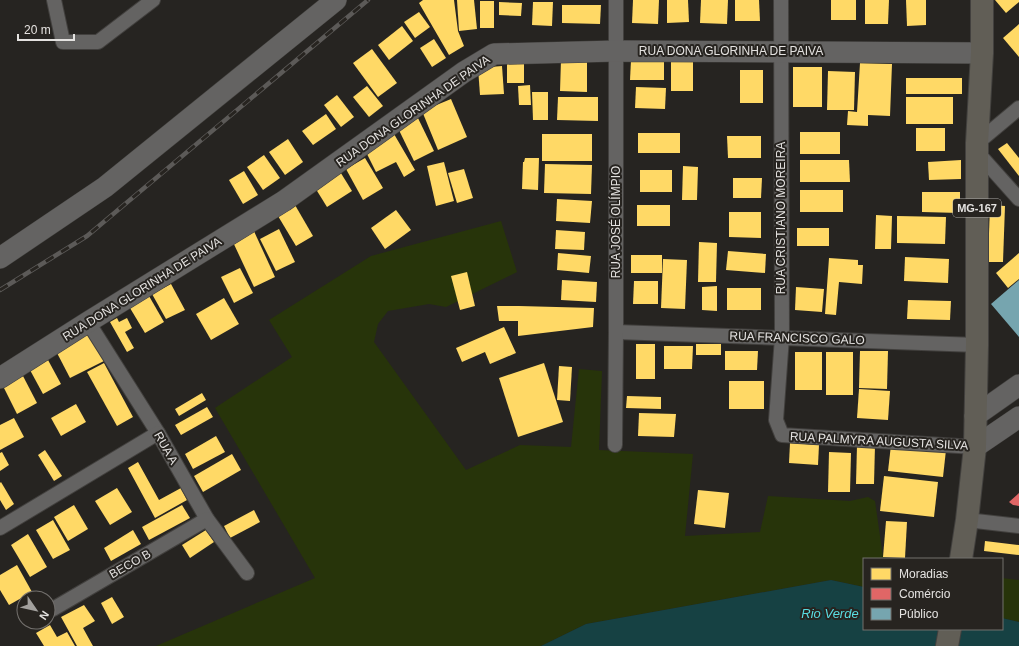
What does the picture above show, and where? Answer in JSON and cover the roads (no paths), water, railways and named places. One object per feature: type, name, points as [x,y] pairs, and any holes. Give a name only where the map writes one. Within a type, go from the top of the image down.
[{"type":"main road","name":"MG-167","points":[[961,558],[975,447],[977,345],[977,147],[982,53],[982,0]]},
{"type":"main road","points":[[947,646],[950,630]]},
{"type":"street","points":[[54,0],[62,42],[98,42],[153,0]]},
{"type":"street","points":[[0,258],[104,187],[336,0]]},
{"type":"street","name":"RUA JOSÉ OLÍMPIO","points":[[615,444],[616,0]]},
{"type":"street","name":"RUA CRISTIANO MOREIRA","points":[[781,0],[782,337],[776,420],[782,435]]},
{"type":"street","name":"RUA DONA GLORINHA DE PAIVA","points":[[0,378],[284,201],[464,72],[494,54],[617,51],[982,53]]},
{"type":"street","points":[[1019,108],[977,147],[1019,199]]},
{"type":"street","name":"RUA A","points":[[88,322],[158,433],[207,519],[247,572]]},
{"type":"street","name":"RUA FRANCISCO GALO","points":[[616,332],[977,345]]},
{"type":"street","points":[[975,416],[1019,385]]},
{"type":"street","points":[[975,447],[1019,417]]},
{"type":"street","points":[[0,528],[158,433]]},
{"type":"street","name":"RUA PALMYRA AUGUSTA SILVA","points":[[782,435],[975,447]]},
{"type":"street","name":"BECO B","points":[[56,607],[207,519]]},
{"type":"street","points":[[967,520],[1019,526]]},
{"type":"water","name":"Rio Verde","points":[[831,580],[863,587],[863,630],[1003,630],[1003,618],[1019,622],[1019,646],[541,646],[586,624]]},
{"type":"railway","points":[[0,290],[87,236],[368,0]]}]
